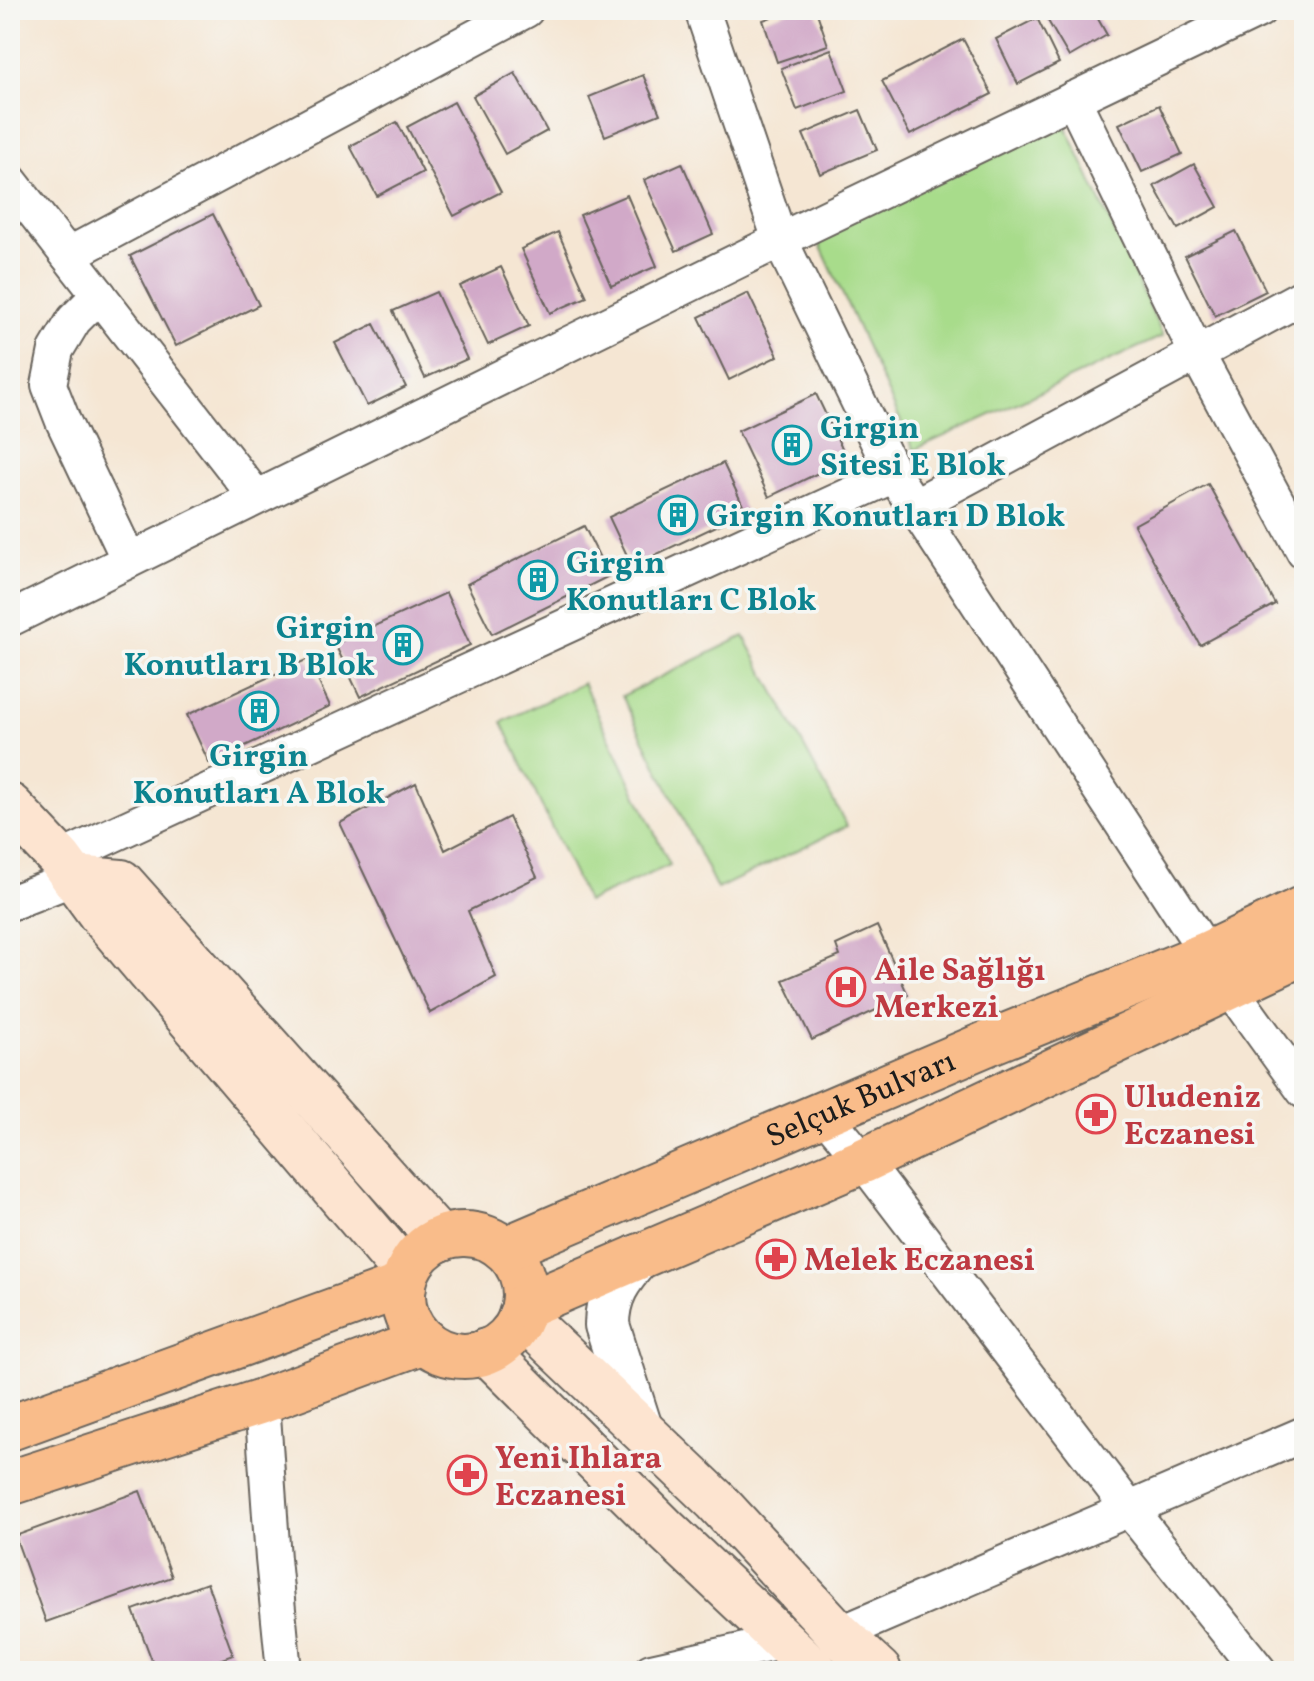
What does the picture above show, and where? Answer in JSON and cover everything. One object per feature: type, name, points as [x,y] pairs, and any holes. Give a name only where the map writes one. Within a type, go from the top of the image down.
[{"type":"main road","points":[[10,806],[67,869],[101,915],[405,1279]]},
{"type":"main road","points":[[67,869],[121,882],[440,1239]]},
{"type":"main road","name":"Selçuk Bulvarı","points":[[523,1311],[638,1257],[863,1161],[1218,971],[1304,908]]},
{"type":"main road","name":"Selçuk Bulvarı","points":[[505,1249],[993,1041],[1218,971],[1304,952]]},
{"type":"main road","points":[[470,1234],[488,1239],[505,1249],[517,1264],[524,1282],[523,1311],[509,1337],[486,1351],[472,1355],[451,1355],[431,1347],[416,1333],[406,1315],[403,1294],[405,1279],[417,1255],[450,1235],[470,1234]]},
{"type":"main road","points":[[10,1428],[405,1279]]},
{"type":"main road","points":[[523,1311],[716,1501],[839,1634],[879,1671]]},
{"type":"main road","points":[[10,1483],[262,1401],[424,1341]]},
{"type":"main road","points":[[486,1351],[668,1532],[800,1656]]},
{"type":"street","points":[[68,255],[526,10]]},
{"type":"street","points":[[702,10],[780,240],[894,475],[1218,971],[1304,1091]]},
{"type":"street","points":[[10,619],[780,240],[1259,10]]},
{"type":"street","points":[[1073,99],[1197,354],[1304,552]]},
{"type":"street","points":[[10,181],[256,497]]},
{"type":"street","points":[[99,295],[74,320],[56,350],[49,385],[129,560]]},
{"type":"street","points":[[914,506],[1304,296]]},
{"type":"street","points":[[10,903],[67,869],[894,475]]},
{"type":"street","points":[[825,1115],[1130,1510],[1259,1671]]},
{"type":"street","points":[[638,1257],[618,1280],[611,1294],[607,1325],[640,1428]]},
{"type":"street","points":[[262,1401],[284,1671]]},
{"type":"street","points":[[839,1634],[1304,1434]]},
{"type":"street","points":[[651,1671],[800,1656]]},
{"type":"green space","points":[[1063,120],[1163,336],[914,450],[815,234]]},
{"type":"green space","points":[[744,636],[847,826],[717,889],[622,696]]},
{"type":"green space","points":[[583,683],[670,865],[587,902],[502,722]]},
{"type":"building","points":[[792,10],[816,10],[828,45],[777,62],[763,20]]},
{"type":"building","points":[[1051,10],[1093,10],[1107,35],[1069,57],[1044,14]]},
{"type":"building","points":[[1037,18],[1059,63],[1018,84],[996,39]]},
{"type":"building","points":[[963,39],[992,94],[910,135],[882,81]]},
{"type":"building","points":[[831,49],[847,91],[797,110],[781,68]]},
{"type":"building","points":[[515,73],[547,131],[505,154],[473,96]]},
{"type":"building","points":[[643,75],[660,114],[605,136],[589,97]]},
{"type":"building","points":[[454,102],[501,192],[454,216],[407,127]]},
{"type":"building","points":[[1159,105],[1182,154],[1142,172],[1119,124]]},
{"type":"building","points":[[860,110],[877,150],[820,174],[803,134]]},
{"type":"building","points":[[397,122],[423,172],[377,196],[350,146]]},
{"type":"building","points":[[682,163],[713,234],[676,251],[644,180]]},
{"type":"building","points":[[1194,164],[1218,207],[1178,229],[1154,186]]},
{"type":"building","points":[[627,195],[657,266],[611,286],[580,215]]},
{"type":"building","points":[[213,214],[259,305],[176,346],[130,256]]},
{"type":"building","points":[[1236,231],[1266,291],[1215,316],[1185,256]]},
{"type":"building","points":[[558,232],[587,297],[550,313],[521,249]]},
{"type":"building","points":[[501,267],[529,326],[488,345],[460,286]]},
{"type":"building","points":[[436,292],[467,359],[425,378],[393,311]]},
{"type":"building","points":[[748,293],[778,356],[729,380],[699,317]]},
{"type":"building","points":[[374,324],[406,387],[367,406],[335,343]]},
{"type":"building","name":"Girgin Sitesi E Blok","points":[[816,394],[847,459],[769,497],[738,431]]},
{"type":"building","name":"Girgin Konutları D Blok","points":[[723,463],[746,512],[632,566],[609,517]]},
{"type":"building","points":[[1208,484],[1275,604],[1200,645],[1134,525]]},
{"type":"building","name":"Girgin Konutları C Blok","points":[[584,526],[609,576],[492,634],[467,584]]},
{"type":"building","name":"Girgin Konutları B Blok","points":[[446,593],[470,645],[360,697],[335,644]]},
{"type":"building","name":"Girgin Konutları A Blok","points":[[308,659],[330,706],[209,763],[187,715]]},
{"type":"building","points":[[416,783],[445,850],[509,817],[537,877],[468,911],[496,977],[430,1013],[340,823]]},
{"type":"building","name":"Aile Sağlığı Merkezi","points":[[877,926],[908,995],[812,1040],[783,980],[840,956],[836,945]]},
{"type":"building","points":[[140,1491],[172,1577],[46,1622],[15,1536]]},
{"type":"building","points":[[207,1583],[233,1655],[189,1671],[156,1671],[133,1610]]},
{"type":"place","name":"Girgin Sitesi E Blok","points":[[792,445]]},
{"type":"place","name":"Girgin Konutları D Blok","points":[[678,515]]},
{"type":"place","name":"Girgin Konutları C Blok","points":[[538,580]]},
{"type":"place","name":"Girgin Konutları B Blok","points":[[403,645]]},
{"type":"place","name":"Girgin Konutları A Blok","points":[[259,711]]},
{"type":"place","name":"Aile Sağlığı Merkezi","points":[[846,987]]},
{"type":"place","name":"Uludeniz Eczanesi","points":[[1096,1114]]},
{"type":"place","name":"Melek Eczanesi","points":[[776,1259]]},
{"type":"place","name":"Yeni Ihlara Eczanesi","points":[[467,1475]]}]
